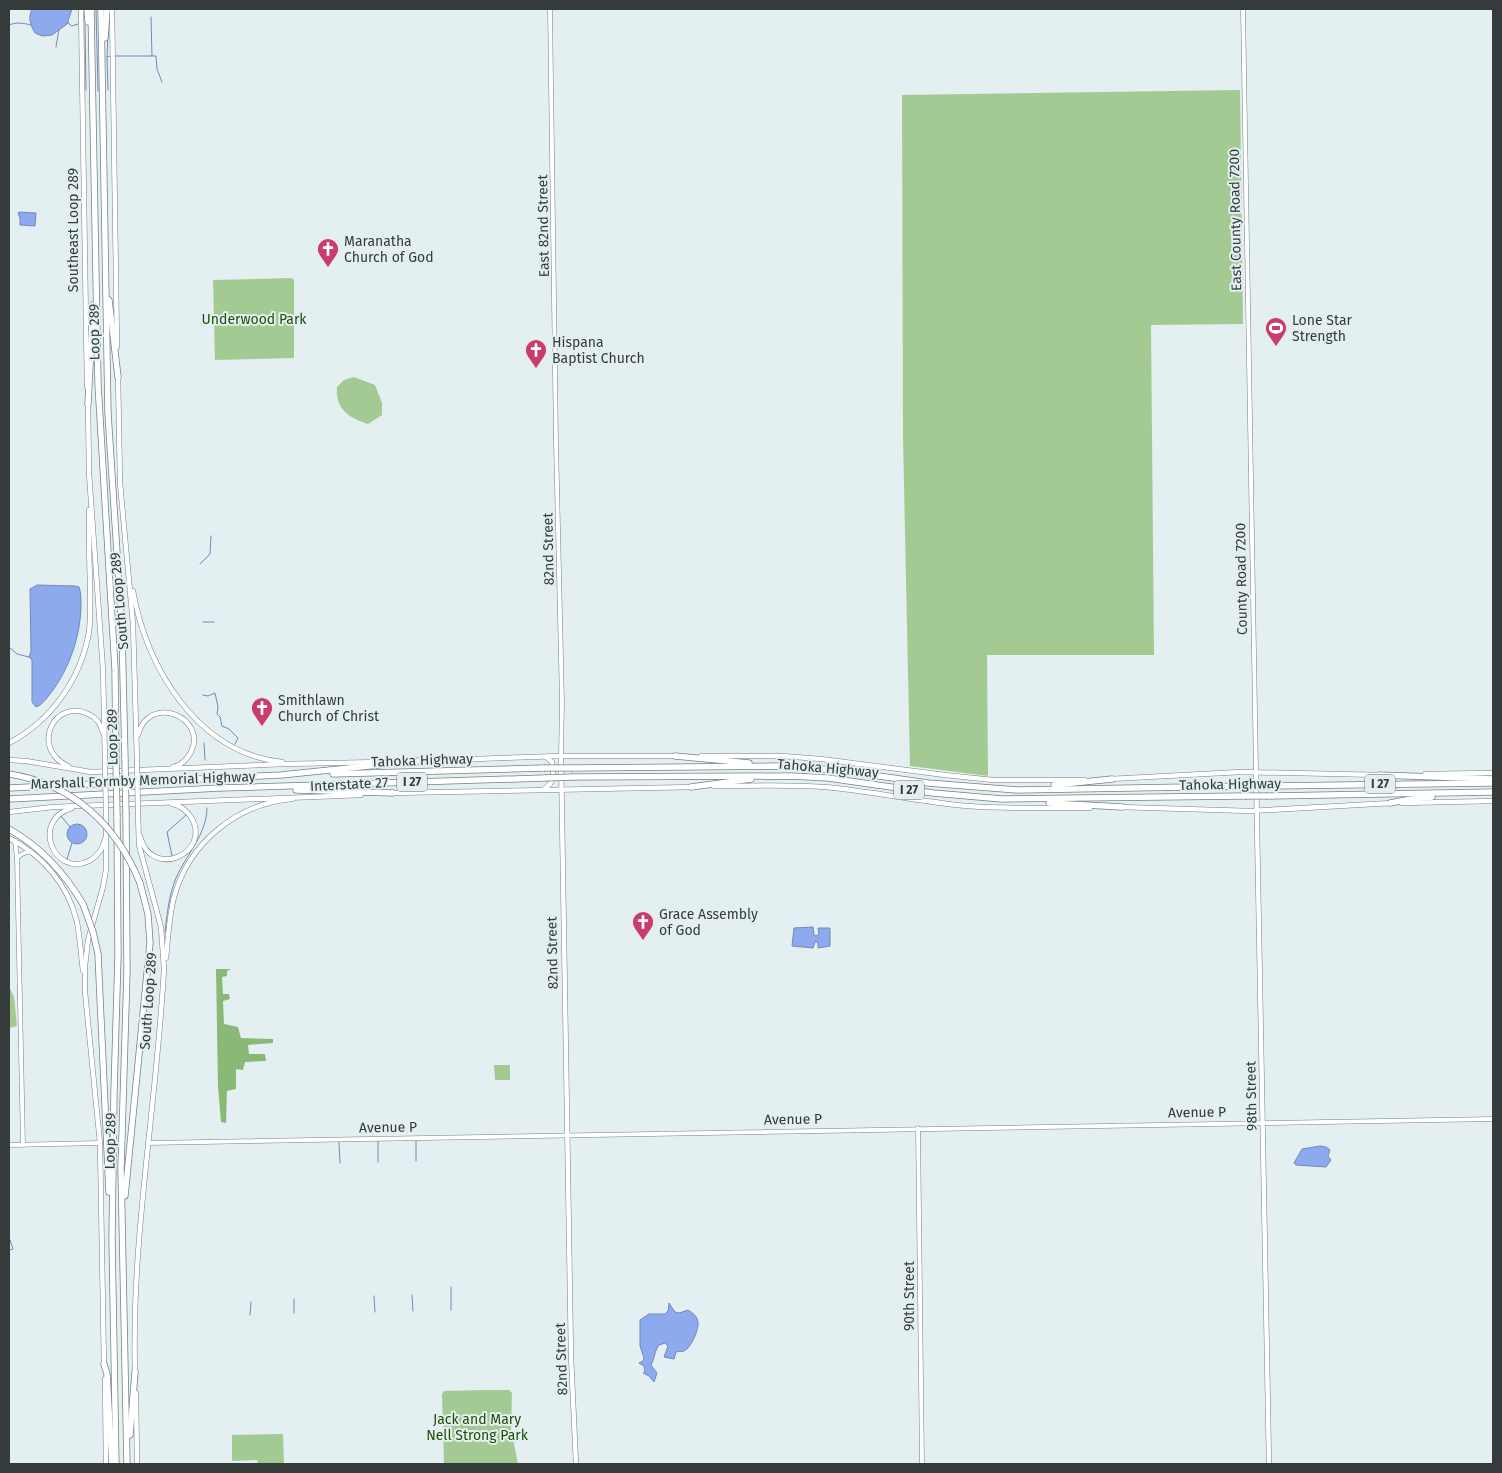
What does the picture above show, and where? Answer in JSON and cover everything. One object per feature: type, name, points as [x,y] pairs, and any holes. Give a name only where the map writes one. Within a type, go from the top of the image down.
[{"type":"highway","points":[[87,9],[93,115]]},
{"type":"highway","name":"Loop 289","points":[[91,9],[99,406],[115,669],[118,955],[112,1238],[114,1464]]},
{"type":"highway","name":"Loop 289","points":[[101,9],[108,423],[122,631],[126,815],[128,940],[122,1168],[127,1464]]},
{"type":"highway","points":[[102,115],[107,9]]},
{"type":"highway","points":[[88,404],[95,248]]},
{"type":"highway","points":[[105,266],[118,377]]},
{"type":"highway","points":[[675,756],[778,766]]},
{"type":"highway","points":[[281,775],[418,761]]},
{"type":"highway","name":"Tahoka Highway","points":[[281,775],[544,768],[778,766],[837,770],[936,784],[1013,790],[1493,783]]},
{"type":"highway","points":[[9,774],[46,784],[66,792],[80,802],[108,828],[133,865],[148,914],[150,943],[126,1187],[123,1241]]},
{"type":"highway","name":"Marshall Formby Memorial Highway","points":[[9,788],[281,775]]},
{"type":"highway","points":[[1379,775],[1493,779]]},
{"type":"highway","points":[[691,787],[779,776]]},
{"type":"highway","name":"Tahoka Highway","points":[[279,787],[573,777],[779,776],[828,778],[933,794],[1005,799],[1493,792]]},
{"type":"highway","points":[[1013,790],[1112,779]]},
{"type":"highway","points":[[279,787],[289,790],[392,793]]},
{"type":"highway","name":"Marshall Formby Memorial Highway","points":[[9,799],[220,788],[279,787]]},
{"type":"highway","points":[[1390,803],[1412,798],[1473,793]]},
{"type":"highway","points":[[1005,799],[1122,807]]},
{"type":"highway","points":[[9,829],[50,859],[71,884],[83,904],[93,932],[98,954],[108,1145],[110,1229],[112,1238]]},
{"type":"highway","points":[[104,1364],[107,1374],[114,1464]]},
{"type":"highway","points":[[127,1464],[135,1372]]},
{"type":"main road","name":"Southeast Loop 289","points":[[81,9],[88,452]]},
{"type":"main road","points":[[112,9],[118,377]]},
{"type":"main road","name":"South Loop 289","points":[[118,377],[119,451],[133,624],[139,845],[161,927],[164,954],[163,984],[137,1263],[134,1341],[137,1464]]},
{"type":"main road","name":"South Loop 289","points":[[88,452],[103,670],[106,870],[86,950],[85,992],[100,1143],[106,1464]]},
{"type":"main road","points":[[9,743],[33,728],[53,708],[70,684],[84,652],[89,630],[90,612],[89,473]]},
{"type":"main road","points":[[126,553],[136,610],[149,649],[161,674],[189,711],[221,739],[252,755],[277,761],[325,764]]},
{"type":"main road","points":[[91,772],[69,766],[57,760],[49,744],[50,730],[56,719],[64,714],[74,711],[83,712],[93,717],[100,724],[105,743]]},
{"type":"main road","points":[[136,747],[142,724],[156,714],[167,712],[176,714],[188,724],[193,733],[194,740],[188,758],[176,766],[154,770]]},
{"type":"main road","points":[[543,790],[552,783],[553,775],[552,762],[544,756]]},
{"type":"main road","name":"Interstate 27","points":[[9,760],[91,772],[544,756],[675,756]]},
{"type":"main road","name":"82nd Street","points":[[561,756],[571,1356],[576,1464]]},
{"type":"main road","name":"Tahoka Highway","points":[[675,756],[782,756],[817,758],[945,776],[993,780],[1112,779],[1256,772],[1379,775],[1493,773]]},
{"type":"main road","name":"98th Street","points":[[1256,772],[1270,1464]]},
{"type":"main road","name":"Tahoka Highway","points":[[691,787],[803,786],[858,791],[970,806],[1012,808],[1122,807],[1257,810],[1390,803],[1493,801]]},
{"type":"main road","name":"Interstate 27","points":[[9,812],[53,807],[392,793],[691,787]]},
{"type":"main road","points":[[163,984],[172,903],[183,873],[198,849],[217,830],[241,814],[269,803],[304,797]]},
{"type":"main road","points":[[138,826],[143,846],[153,856],[160,859],[178,858],[188,851],[195,836],[193,821],[180,806],[163,802]]},
{"type":"main road","points":[[90,806],[66,810],[57,816],[52,824],[50,834],[53,849],[67,861],[75,863],[86,862],[99,853],[105,842],[106,833]]},
{"type":"main road","points":[[9,838],[30,851],[52,872],[66,893],[72,907],[79,935],[85,992]]},
{"type":"street","name":"East 82nd Street","points":[[550,9],[556,442]]},
{"type":"street","name":"East County Road 7200","points":[[1243,9],[1250,430]]},
{"type":"street","name":"County Road 7200","points":[[1250,430],[1255,728]]},
{"type":"street","name":"82nd Street","points":[[556,442],[562,693],[561,756]]},
{"type":"street","name":"98th Street","points":[[1255,728],[1256,772]]},
{"type":"street","points":[[15,841],[17,858],[23,1145]]},
{"type":"street","points":[[17,858],[30,851]]},
{"type":"street","name":"Avenue P","points":[[148,1143],[567,1134],[1493,1119]]},
{"type":"street","name":"90th Street","points":[[918,1128],[922,1464]]},
{"type":"street","points":[[9,1145],[100,1143]]},
{"type":"green space","points":[[1240,90],[1243,324],[1151,325],[1154,655],[987,655],[988,776],[910,766],[903,438],[902,95]]},
{"type":"green space","name":"Underwood Park","points":[[291,278],[294,280],[294,358],[215,360],[213,280]]},
{"type":"green space","points":[[354,377],[375,385],[382,403],[382,415],[368,424],[355,419],[345,412],[338,401],[337,387],[344,380]]},
{"type":"green space","points":[[216,969],[231,969],[227,971],[227,976],[222,977],[223,994],[229,994],[230,999],[223,1001],[224,1024],[238,1027],[241,1038],[273,1039],[273,1043],[248,1045],[249,1054],[265,1054],[266,1061],[245,1062],[243,1070],[236,1069],[236,1089],[227,1091],[226,1123],[221,1122],[218,1087]]},
{"type":"green space","points":[[9,986],[14,997],[17,1026],[9,1028]]},
{"type":"green space","points":[[494,1065],[510,1065],[510,1080],[495,1080]]},
{"type":"green space","name":"Jack and Mary Nell Strong Park","points":[[509,1390],[512,1393],[511,1429],[518,1464],[444,1464],[442,1394],[444,1391]]},
{"type":"green space","points":[[283,1434],[284,1464],[258,1464],[257,1460],[232,1461],[232,1435]]},
{"type":"water","points":[[32,9],[72,9],[67,24],[52,35],[42,36],[35,33],[32,27],[30,18]]},
{"type":"water","points":[[19,212],[36,213],[35,226],[20,225]]},
{"type":"water","points":[[37,585],[79,587],[81,603],[79,627],[69,662],[50,694],[36,707],[32,702],[32,660],[29,657],[31,651],[30,589]]},
{"type":"water","points":[[77,824],[84,827],[87,834],[84,841],[77,844],[70,841],[67,834],[70,827]]},
{"type":"water","points":[[813,927],[814,935],[816,936],[819,934],[818,928],[830,928],[830,946],[818,948],[818,942],[815,942],[813,948],[792,946],[794,928]]},
{"type":"water","points":[[1320,1146],[1330,1150],[1328,1156],[1331,1160],[1326,1167],[1296,1165],[1294,1163],[1302,1149]]},
{"type":"water","points":[[669,1303],[675,1312],[679,1313],[688,1310],[696,1316],[698,1325],[694,1338],[687,1349],[676,1352],[674,1359],[664,1357],[668,1346],[665,1343],[659,1345],[651,1365],[657,1373],[654,1382],[643,1373],[645,1371],[644,1366],[639,1363],[644,1358],[640,1346],[640,1320],[649,1314],[665,1314],[668,1311]]},
{"type":"waterway","points":[[96,9],[98,91]]},
{"type":"waterway","points":[[114,56],[152,56],[151,17]]},
{"type":"waterway","points":[[68,22],[72,26],[78,24]]},
{"type":"waterway","points":[[9,25],[14,23],[31,25]]},
{"type":"waterway","points":[[85,25],[86,90]]},
{"type":"waterway","points":[[56,47],[59,29]]},
{"type":"waterway","points":[[108,33],[107,57],[110,56]]},
{"type":"waterway","points":[[152,56],[156,56],[157,69],[162,82]]},
{"type":"waterway","points":[[107,57],[108,90]]},
{"type":"waterway","points":[[200,564],[210,554],[211,536]]},
{"type":"waterway","points":[[203,622],[214,622]]},
{"type":"waterway","points":[[9,647],[17,654],[29,657]]},
{"type":"waterway","points":[[203,695],[208,696],[215,693],[218,707],[217,714],[220,717],[222,726],[229,729],[238,738],[235,744]]},
{"type":"waterway","points":[[204,743],[205,760]]},
{"type":"waterway","points":[[165,932],[176,878],[204,827],[207,808]]},
{"type":"waterway","points":[[172,856],[167,832],[186,815]]},
{"type":"waterway","points":[[61,816],[70,827]]},
{"type":"waterway","points":[[67,859],[72,843]]},
{"type":"waterway","points":[[378,1139],[378,1162]]},
{"type":"waterway","points":[[416,1141],[416,1161]]},
{"type":"waterway","points":[[339,1142],[340,1163]]},
{"type":"waterway","points":[[9,1237],[13,1249],[9,1250]]},
{"type":"waterway","points":[[451,1287],[451,1310]]},
{"type":"waterway","points":[[412,1295],[413,1311]]},
{"type":"waterway","points":[[374,1296],[375,1312]]},
{"type":"waterway","points":[[294,1299],[294,1313]]},
{"type":"waterway","points":[[250,1315],[251,1302]]},
{"type":"place","name":"Maranatha Church of God","points":[[328,268]]},
{"type":"place","name":"Lone Star Strength","points":[[1276,347]]},
{"type":"place","name":"Hispana Baptist Church","points":[[536,369]]},
{"type":"place","name":"Smithlawn Church of Christ","points":[[262,727]]},
{"type":"place","name":"Grace Assembly of God","points":[[643,941]]}]
